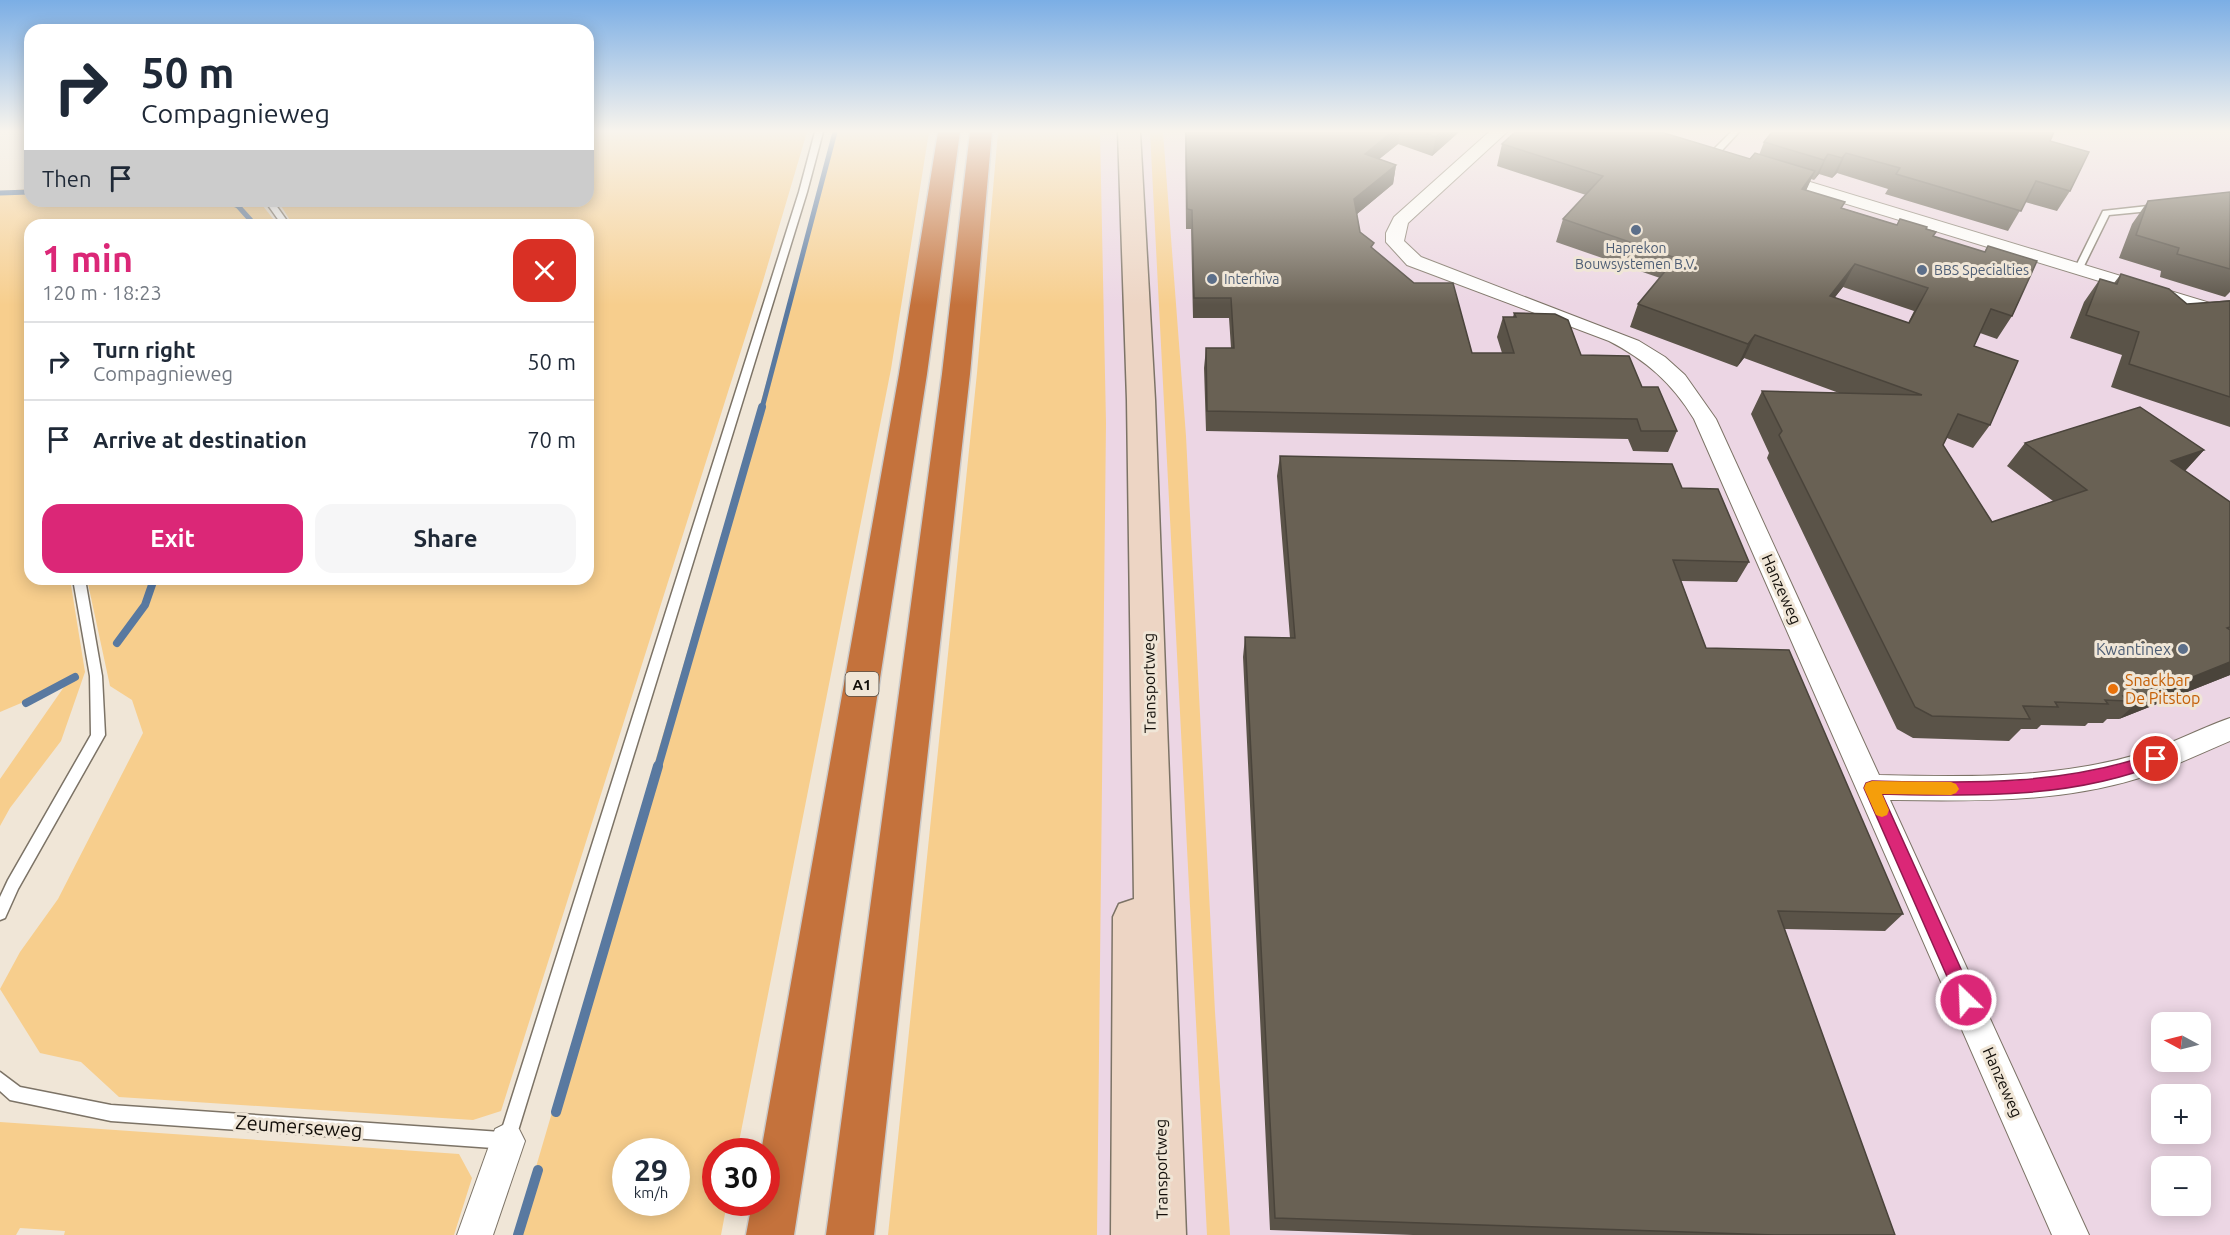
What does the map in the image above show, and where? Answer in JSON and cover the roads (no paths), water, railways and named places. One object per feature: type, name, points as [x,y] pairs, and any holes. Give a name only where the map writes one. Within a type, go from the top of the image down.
[{"type":"highway","name":"A1","points":[[770,1235],[913,374],[940,190]]},
{"type":"highway","points":[[850,1235],[956,374],[975,190]]},
{"type":"street","name":"Transportweg","points":[[1120,190],[1126,428],[1135,1235]]},
{"type":"street","name":"Transportweg","points":[[1132,190],[1141,400],[1162,1235]]},
{"type":"street","name":"Hanzeweg","points":[[1435,190],[1400,221],[1395,233],[1395,242],[1414,261],[1640,349],[1659,362],[1687,388],[1705,419],[2071,1235]]},
{"type":"street","points":[[1820,190],[2230,315]]},
{"type":"street","points":[[1872,788],[1989,789],[2082,779],[2138,766],[2230,729]]},
{"type":"street","points":[[475,1235],[507,1141]]},
{"type":"lane","points":[[507,1141],[804,190]]},
{"type":"lane","points":[[2079,268],[2106,213],[2162,207]]},
{"type":"lane","points":[[0,913],[13,885],[98,735],[96,676],[80,585]]},
{"type":"lane","name":"Zeumerseweg","points":[[0,1080],[16,1094],[111,1113],[507,1141]]},
{"type":"waterway","points":[[762,408],[820,190]]},
{"type":"waterway","points":[[0,193],[24,192]]},
{"type":"waterway","points":[[239,207],[250,219]]},
{"type":"waterway","points":[[658,767],[762,407]]},
{"type":"waterway","points":[[117,643],[145,605],[152,585]]},
{"type":"waterway","points":[[26,703],[75,677]]},
{"type":"waterway","points":[[556,1112],[658,766]]},
{"type":"waterway","points":[[518,1235],[538,1170]]},
{"type":"place","name":"Haprekon Bouwsystemen B.V.","points":[[1636,230]]},
{"type":"place","name":"BBS Specialties","points":[[1922,270]]},
{"type":"place","name":"Interhiva","points":[[1212,279]]},
{"type":"place","name":"Kwantinex","points":[[2183,649]]},
{"type":"place","name":"Snackbar De Pitstop","points":[[2113,689]]}]
